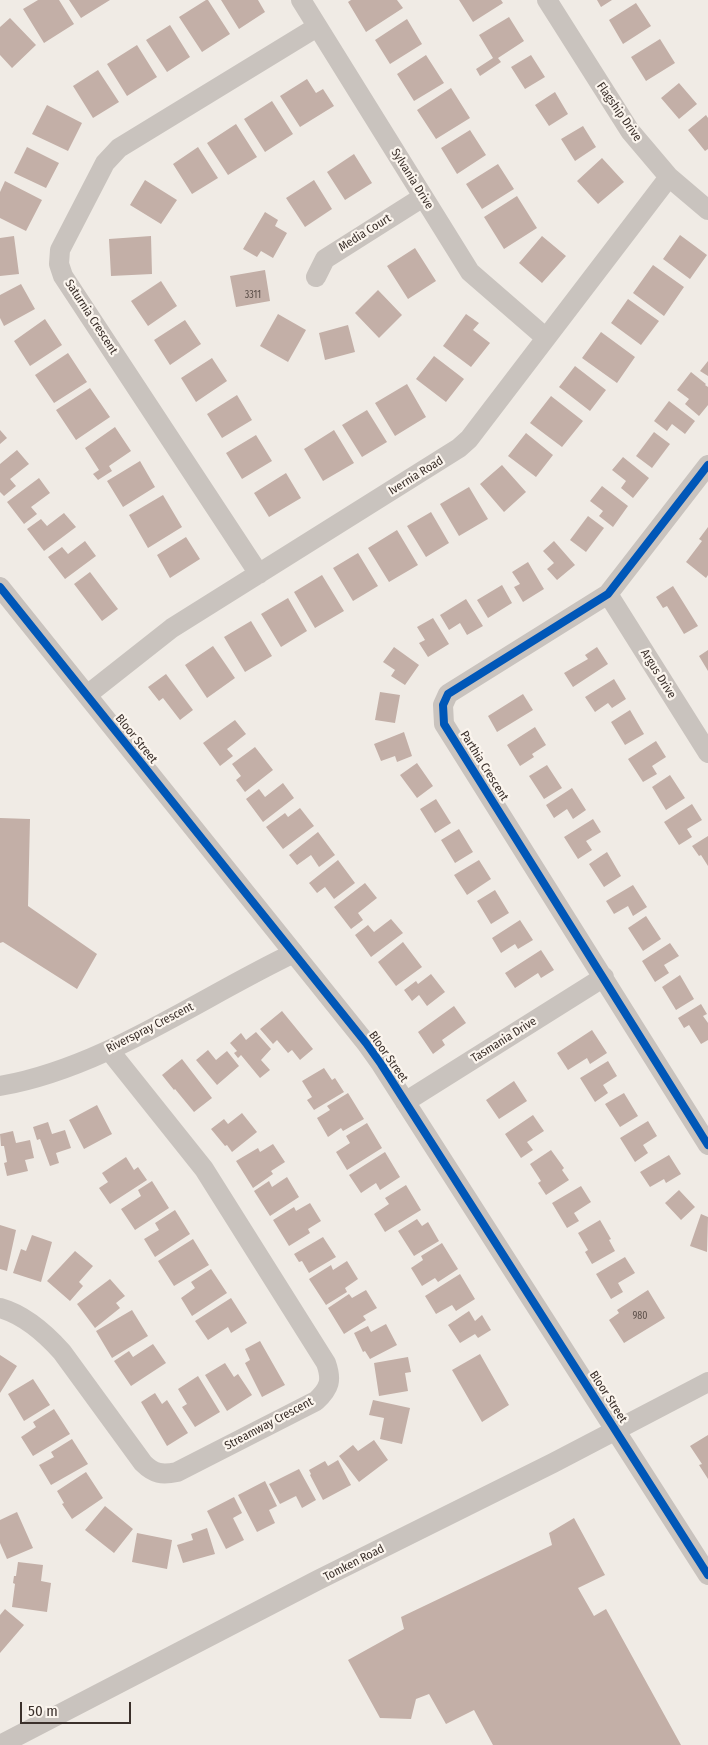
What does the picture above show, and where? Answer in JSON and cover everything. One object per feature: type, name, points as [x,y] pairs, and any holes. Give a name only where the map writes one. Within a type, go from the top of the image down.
[{"type":"street","name":"Sylvania Drive","points":[[301,0],[470,272],[546,338]]},
{"type":"street","name":"Flagship Drive","points":[[547,0],[630,131],[669,177],[708,210]]},
{"type":"street","name":"Saturnia Crescent","points":[[259,574],[58,264],[60,250],[105,163],[120,148],[317,26]]},
{"type":"street","name":"Ivernia Road","points":[[87,695],[172,628],[459,448],[469,439],[669,177]]},
{"type":"street","name":"Media Court","points":[[316,277],[325,258],[423,198]]},
{"type":"street","name":"Parthia Crescent","points":[[706,471],[608,594],[448,694],[443,704],[444,724],[708,1145]]},
{"type":"street","name":"Bloor Street","points":[[0,587],[366,1043],[708,1575]]},
{"type":"street","name":"Argus Drive","points":[[608,594],[708,753]]},
{"type":"street","name":"Riverspray Crescent","points":[[0,1086],[50,1074],[109,1050],[294,953]]},
{"type":"street","name":"Tasmania Drive","points":[[405,1102],[604,977]]},
{"type":"street","name":"Streamway Crescent","points":[[0,1308],[31,1323],[47,1336],[62,1352],[143,1463],[156,1474],[177,1472],[316,1401],[326,1392],[329,1381],[326,1362],[204,1169],[109,1050]]},
{"type":"street","name":"Tomken Road","points":[[0,1744],[327,1576],[616,1431],[708,1382]]},
{"type":"building","points":[[38,0],[59,0],[74,24],[44,43],[23,9]]},
{"type":"building","points":[[69,0],[110,0],[81,18]]},
{"type":"building","points":[[208,0],[230,34],[202,52],[179,17]]},
{"type":"building","points":[[221,0],[258,0],[265,12],[239,29]]},
{"type":"building","points":[[351,0],[397,0],[403,8],[366,32],[348,2]]},
{"type":"building","points":[[459,0],[501,0],[503,3],[473,22]]},
{"type":"building","points":[[597,0],[612,0],[601,7]]},
{"type":"building","points":[[636,3],[651,26],[623,44],[609,20]]},
{"type":"building","points":[[509,17],[524,41],[498,58],[501,62],[480,76],[476,69],[493,58],[479,35]]},
{"type":"building","points":[[10,18],[36,45],[12,68],[0,55],[0,27]]},
{"type":"building","points":[[407,19],[422,44],[390,64],[375,40]]},
{"type":"building","points":[[170,25],[190,57],[167,72],[146,40]]},
{"type":"building","points":[[660,39],[675,63],[646,81],[631,57]]},
{"type":"building","points":[[137,45],[157,77],[127,96],[107,64]]},
{"type":"building","points":[[426,55],[444,83],[414,101],[397,74]]},
{"type":"building","points":[[531,55],[545,77],[525,89],[511,67]]},
{"type":"building","points":[[98,70],[119,102],[93,118],[73,86]]},
{"type":"building","points":[[307,79],[316,93],[323,89],[334,106],[300,127],[280,96]]},
{"type":"building","points":[[679,83],[697,104],[679,119],[661,98]]},
{"type":"building","points":[[451,88],[470,118],[436,139],[417,110]]},
{"type":"building","points":[[555,92],[568,114],[549,126],[535,105]]},
{"type":"building","points":[[272,101],[293,134],[265,152],[244,119]]},
{"type":"building","points":[[47,105],[82,123],[68,151],[32,134]]},
{"type":"building","points":[[706,115],[708,118],[708,149],[705,151],[688,130]]},
{"type":"building","points":[[236,124],[257,157],[228,175],[207,143]]},
{"type":"building","points":[[583,126],[596,147],[575,161],[561,139]]},
{"type":"building","points":[[470,130],[486,155],[457,174],[441,148]]},
{"type":"building","points":[[27,147],[59,163],[46,188],[14,173]]},
{"type":"building","points":[[198,147],[218,178],[192,194],[173,164]]},
{"type":"building","points":[[354,154],[372,183],[345,200],[327,172]]},
{"type":"building","points":[[602,158],[624,182],[598,204],[577,181]]},
{"type":"building","points":[[498,164],[514,189],[482,209],[466,184]]},
{"type":"building","points":[[145,180],[177,200],[161,224],[130,205]]},
{"type":"building","points":[[314,180],[332,209],[305,227],[286,198]]},
{"type":"building","points":[[5,181],[42,200],[26,231],[0,218],[0,192]]},
{"type":"building","points":[[517,196],[537,228],[504,249],[484,217]]},
{"type":"building","points":[[265,212],[278,220],[275,226],[287,233],[273,258],[261,251],[257,257],[243,249]]},
{"type":"building","points":[[680,235],[707,255],[690,279],[663,259]]},
{"type":"building","points":[[14,236],[19,274],[0,276],[0,238]]},
{"type":"building","points":[[151,236],[152,274],[111,276],[109,239]]},
{"type":"building","points":[[542,236],[566,256],[542,283],[519,263]]},
{"type":"building","points":[[415,248],[436,281],[408,299],[387,266]]},
{"type":"building","points":[[653,265],[684,287],[664,316],[633,293]]},
{"type":"building","points":[[265,270],[270,301],[236,307],[230,276]]},
{"type":"building","points":[[161,281],[177,306],[148,326],[131,301]]},
{"type":"building","points":[[21,284],[35,309],[4,326],[0,318],[0,295]]},
{"type":"building","points":[[378,290],[402,315],[379,338],[355,313]]},
{"type":"building","points":[[628,299],[659,321],[641,345],[611,323]]},
{"type":"building","points":[[278,314],[306,330],[288,362],[260,346]]},
{"type":"building","points":[[466,314],[479,323],[473,330],[490,343],[471,367],[443,346]]},
{"type":"building","points":[[45,319],[62,345],[30,366],[14,341]]},
{"type":"building","points":[[185,320],[201,344],[170,365],[154,340]]},
{"type":"building","points":[[348,325],[355,352],[325,360],[319,333]]},
{"type":"building","points":[[601,332],[635,357],[617,383],[582,358]]},
{"type":"building","points":[[68,353],[87,382],[54,403],[35,375]]},
{"type":"building","points":[[434,356],[464,379],[446,402],[416,379]]},
{"type":"building","points":[[212,358],[227,381],[196,402],[181,378]]},
{"type":"building","points":[[708,361],[708,376],[700,371]]},
{"type":"building","points":[[575,366],[606,390],[590,411],[559,387]]},
{"type":"building","points":[[691,372],[708,387],[708,405],[699,416],[685,404],[689,399],[677,390]]},
{"type":"building","points":[[407,384],[426,417],[395,436],[375,403]]},
{"type":"building","points":[[90,388],[110,417],[76,440],[56,410]]},
{"type":"building","points":[[237,395],[252,420],[222,438],[207,414]]},
{"type":"building","points":[[551,396],[583,421],[562,447],[530,423]]},
{"type":"building","points":[[669,401],[695,421],[685,434],[672,424],[667,431],[654,421]]},
{"type":"building","points":[[367,410],[387,442],[362,457],[342,425]]},
{"type":"building","points":[[115,427],[131,451],[109,466],[112,471],[98,480],[93,474],[99,470],[85,448]]},
{"type":"building","points":[[0,430],[7,438],[0,444]]},
{"type":"building","points":[[334,430],[354,463],[323,481],[304,449]]},
{"type":"building","points":[[654,432],[670,444],[652,468],[636,456]]},
{"type":"building","points":[[526,433],[553,455],[536,477],[508,456]]},
{"type":"building","points":[[256,435],[272,461],[242,479],[226,453]]},
{"type":"building","points":[[17,450],[29,464],[10,479],[16,486],[4,496],[0,492],[0,464]]},
{"type":"building","points":[[623,457],[649,478],[633,498],[621,488],[626,481],[612,470]]},
{"type":"building","points":[[140,461],[155,487],[123,507],[107,481]]},
{"type":"building","points":[[502,465],[526,492],[504,512],[480,484]]},
{"type":"building","points":[[286,473],[301,498],[269,517],[254,493]]},
{"type":"building","points":[[39,478],[50,493],[31,507],[37,514],[24,524],[7,502]]},
{"type":"building","points":[[602,486],[628,506],[613,527],[599,516],[603,511],[590,501]]},
{"type":"building","points":[[469,487],[488,519],[459,536],[440,504]]},
{"type":"building","points":[[163,495],[182,527],[148,548],[129,515]]},
{"type":"building","points":[[431,512],[449,543],[426,557],[407,526]]},
{"type":"building","points":[[64,513],[76,527],[44,551],[27,529],[41,519],[47,526]]},
{"type":"building","points":[[588,516],[604,528],[586,552],[570,540]]},
{"type":"building","points":[[708,527],[708,575],[706,578],[686,562],[702,541],[699,539]]},
{"type":"building","points":[[397,530],[418,565],[389,582],[368,548]]},
{"type":"building","points":[[186,537],[200,559],[170,578],[157,555]]},
{"type":"building","points":[[85,541],[96,556],[65,579],[48,557],[62,547],[68,554]]},
{"type":"building","points":[[554,541],[575,565],[557,580],[547,569],[554,563],[543,551]]},
{"type":"building","points":[[358,553],[378,586],[353,601],[333,568]]},
{"type":"building","points":[[528,562],[544,589],[523,602],[514,587],[520,584],[512,572]]},
{"type":"building","points":[[90,572],[118,609],[102,621],[74,584]]},
{"type":"building","points":[[322,575],[344,611],[315,628],[294,592]]},
{"type":"building","points":[[502,585],[512,603],[488,618],[477,600]]},
{"type":"building","points":[[673,586],[698,626],[684,634],[667,606],[663,608],[656,597]]},
{"type":"building","points":[[288,598],[307,631],[281,647],[261,614]]},
{"type":"building","points":[[466,599],[483,626],[467,635],[460,623],[449,630],[440,615]]},
{"type":"building","points":[[433,618],[449,644],[428,657],[419,643],[425,640],[417,627]]},
{"type":"building","points":[[251,621],[272,656],[245,672],[224,637]]},
{"type":"building","points":[[213,646],[235,678],[207,698],[185,665]]},
{"type":"building","points":[[394,647],[419,665],[405,685],[391,676],[395,670],[383,662]]},
{"type":"building","points":[[597,647],[608,664],[573,687],[564,673],[588,659],[585,655]]},
{"type":"building","points":[[708,650],[708,671],[699,656]]},
{"type":"building","points":[[166,674],[193,710],[180,720],[163,698],[159,701],[148,687]]},
{"type":"building","points":[[614,679],[626,699],[612,708],[608,703],[595,712],[585,697]]},
{"type":"building","points":[[380,692],[400,695],[395,723],[375,720]]},
{"type":"building","points":[[523,694],[533,710],[497,732],[488,716]]},
{"type":"building","points":[[630,710],[644,734],[625,745],[611,722]]},
{"type":"building","points":[[235,720],[246,734],[227,749],[233,756],[220,766],[203,743]]},
{"type":"building","points":[[535,727],[546,745],[532,754],[534,757],[520,766],[507,745]]},
{"type":"building","points":[[404,732],[412,756],[397,762],[395,756],[381,761],[374,744]]},
{"type":"building","points":[[656,741],[666,757],[652,766],[657,774],[643,782],[628,759]]},
{"type":"building","points":[[255,747],[273,770],[245,792],[236,780],[241,776],[232,764]]},
{"type":"building","points":[[417,763],[433,786],[417,798],[400,775]]},
{"type":"building","points":[[547,765],[562,788],[544,799],[529,776]]},
{"type":"building","points":[[670,775],[685,798],[666,810],[652,787]]},
{"type":"building","points":[[283,783],[294,798],[263,822],[246,799],[259,789],[265,797]]},
{"type":"building","points":[[572,788],[586,810],[573,819],[567,809],[554,818],[546,805]]},
{"type":"building","points":[[436,799],[451,823],[435,833],[420,809]]},
{"type":"building","points":[[692,804],[702,820],[687,829],[692,837],[679,845],[664,822]]},
{"type":"building","points":[[300,808],[314,826],[283,849],[266,827],[285,813],[288,817]]},
{"type":"building","points":[[0,818],[30,819],[28,906],[97,954],[77,989],[3,942],[0,943]]},
{"type":"building","points":[[593,819],[601,832],[586,841],[592,850],[578,859],[564,837]]},
{"type":"building","points":[[459,829],[473,852],[455,863],[441,840]]},
{"type":"building","points":[[318,832],[335,855],[319,867],[311,855],[297,865],[289,855]]},
{"type":"building","points":[[708,836],[708,866],[692,846]]},
{"type":"building","points":[[607,852],[621,876],[604,887],[589,864]]},
{"type":"building","points":[[338,860],[355,883],[334,899],[325,887],[317,893],[309,883]]},
{"type":"building","points":[[479,860],[491,879],[467,895],[454,875]]},
{"type":"building","points":[[365,883],[377,898],[358,913],[363,920],[351,929],[334,907]]},
{"type":"building","points":[[633,885],[647,907],[633,916],[628,906],[614,914],[606,901]]},
{"type":"building","points":[[495,890],[509,913],[491,924],[477,901]]},
{"type":"building","points":[[646,916],[661,939],[643,951],[628,928]]},
{"type":"building","points":[[391,919],[403,933],[371,957],[355,935],[368,925],[374,932]]},
{"type":"building","points":[[520,920],[533,940],[518,949],[515,944],[501,953],[492,938]]},
{"type":"building","points":[[403,942],[422,967],[396,986],[378,962]]},
{"type":"building","points":[[670,943],[679,956],[664,965],[669,973],[655,982],[642,961]]},
{"type":"building","points":[[541,950],[554,970],[541,978],[538,973],[515,988],[505,973]]},
{"type":"building","points":[[431,974],[445,992],[427,1006],[419,995],[412,1001],[404,990],[416,981],[418,984]]},
{"type":"building","points":[[680,975],[694,999],[676,1010],[662,987]]},
{"type":"building","points":[[701,1004],[707,1014],[703,1016],[708,1023],[708,1040],[701,1044],[689,1025],[684,1028],[678,1018]]},
{"type":"building","points":[[454,1006],[466,1023],[442,1040],[445,1045],[433,1054],[418,1032]]},
{"type":"building","points":[[282,1011],[313,1049],[300,1060],[292,1050],[288,1053],[277,1040],[273,1044],[260,1029]]},
{"type":"building","points":[[592,1030],[607,1053],[590,1064],[587,1058],[568,1070],[557,1053]]},
{"type":"building","points":[[256,1032],[271,1049],[261,1060],[270,1070],[260,1078],[241,1055],[238,1058],[234,1053],[237,1051],[230,1043],[241,1033],[246,1040]]},
{"type":"building","points":[[208,1050],[216,1060],[227,1051],[239,1066],[217,1085],[196,1060]]},
{"type":"building","points":[[182,1059],[212,1098],[194,1112],[162,1075]]},
{"type":"building","points":[[608,1061],[617,1076],[603,1085],[608,1093],[595,1102],[580,1078]]},
{"type":"building","points":[[324,1068],[332,1080],[335,1078],[344,1092],[314,1110],[307,1100],[312,1097],[302,1081]]},
{"type":"building","points":[[514,1081],[527,1101],[499,1119],[486,1100]]},
{"type":"building","points":[[348,1093],[364,1119],[343,1131],[341,1128],[328,1137],[317,1118],[330,1110],[327,1106]]},
{"type":"building","points":[[624,1093],[638,1116],[620,1127],[605,1104]]},
{"type":"building","points":[[97,1105],[112,1134],[84,1149],[69,1120]]},
{"type":"building","points":[[242,1113],[257,1132],[232,1152],[211,1129],[224,1119],[228,1124]]},
{"type":"building","points":[[533,1115],[544,1131],[527,1142],[533,1150],[521,1158],[505,1134]]},
{"type":"building","points":[[648,1121],[657,1136],[643,1145],[648,1153],[635,1162],[620,1138]]},
{"type":"building","points":[[48,1122],[52,1134],[65,1130],[71,1148],[56,1153],[59,1163],[50,1166],[40,1139],[37,1140],[33,1127]]},
{"type":"building","points":[[367,1123],[382,1148],[347,1170],[336,1152],[350,1143],[346,1136]]},
{"type":"building","points":[[13,1131],[16,1143],[30,1140],[34,1158],[25,1160],[28,1171],[7,1176],[4,1163],[7,1162],[4,1146],[1,1146],[0,1134]]},
{"type":"building","points":[[273,1144],[285,1162],[271,1171],[273,1174],[253,1188],[236,1161],[258,1148],[260,1152]]},
{"type":"building","points":[[551,1150],[564,1168],[562,1170],[569,1180],[546,1195],[538,1183],[541,1181],[530,1164]]},
{"type":"building","points":[[385,1152],[400,1177],[380,1190],[376,1183],[361,1193],[349,1175]]},
{"type":"building","points":[[669,1155],[681,1174],[666,1183],[664,1179],[650,1187],[640,1172]]},
{"type":"building","points":[[126,1157],[134,1170],[138,1167],[147,1180],[110,1204],[99,1188],[108,1182],[102,1173]]},
{"type":"building","points":[[287,1177],[299,1197],[270,1216],[254,1191],[269,1181],[272,1187]]},
{"type":"building","points":[[152,1181],[169,1208],[135,1230],[121,1209],[141,1196],[138,1190]]},
{"type":"building","points":[[406,1185],[421,1210],[385,1232],[374,1214],[389,1204],[385,1198]]},
{"type":"building","points":[[581,1186],[591,1202],[574,1213],[579,1221],[567,1228],[552,1203]]},
{"type":"building","points":[[679,1190],[695,1207],[681,1220],[665,1203]]},
{"type":"building","points":[[310,1203],[321,1221],[308,1229],[310,1233],[289,1246],[273,1220],[294,1207],[296,1211]]},
{"type":"building","points":[[175,1210],[190,1234],[155,1257],[144,1239],[159,1230],[155,1223]]},
{"type":"building","points":[[701,1214],[708,1217],[707,1252],[690,1246]]},
{"type":"building","points":[[417,1219],[422,1226],[428,1222],[439,1241],[414,1256],[398,1231]]},
{"type":"building","points":[[600,1220],[611,1239],[609,1240],[615,1251],[592,1264],[585,1252],[588,1250],[578,1233]]},
{"type":"building","points":[[0,1225],[16,1230],[7,1271],[0,1269]]},
{"type":"building","points":[[32,1235],[52,1242],[41,1282],[13,1273],[21,1249],[26,1251]]},
{"type":"building","points":[[323,1237],[336,1257],[309,1273],[302,1261],[299,1262],[294,1254]]},
{"type":"building","points":[[193,1239],[209,1265],[174,1286],[158,1261]]},
{"type":"building","points":[[442,1243],[458,1269],[438,1282],[435,1278],[422,1286],[411,1268],[423,1260],[421,1256]]},
{"type":"building","points":[[75,1251],[93,1266],[79,1282],[83,1286],[70,1301],[47,1281]]},
{"type":"building","points":[[625,1257],[635,1273],[618,1283],[623,1292],[611,1299],[596,1274]]},
{"type":"building","points":[[347,1261],[358,1279],[345,1288],[347,1292],[326,1305],[309,1279],[331,1265],[333,1270]]},
{"type":"building","points":[[211,1269],[227,1293],[192,1316],[181,1298],[195,1288],[191,1282]]},
{"type":"building","points":[[460,1274],[475,1299],[456,1311],[452,1305],[436,1314],[425,1296]]},
{"type":"building","points":[[110,1279],[125,1296],[116,1303],[120,1308],[95,1328],[77,1304]]},
{"type":"building","points":[[366,1290],[377,1308],[363,1316],[366,1320],[344,1334],[328,1308],[349,1294],[352,1298]]},
{"type":"building","points":[[648,1290],[665,1318],[624,1343],[609,1320],[619,1313],[617,1310]]},
{"type":"building","points":[[231,1298],[247,1323],[231,1333],[228,1327],[208,1340],[195,1321]]},
{"type":"building","points":[[132,1310],[148,1336],[112,1358],[96,1331]]},
{"type":"building","points":[[469,1311],[475,1321],[482,1315],[491,1330],[478,1338],[475,1334],[460,1343],[448,1325]]},
{"type":"building","points":[[386,1324],[397,1345],[370,1359],[365,1351],[363,1352],[354,1333],[368,1326],[371,1332]]},
{"type":"building","points":[[260,1341],[285,1385],[262,1397],[245,1363],[250,1360],[245,1349]]},
{"type":"building","points":[[153,1344],[166,1363],[131,1386],[114,1361],[129,1351],[133,1357]]},
{"type":"building","points":[[480,1354],[509,1405],[482,1422],[452,1370]]},
{"type":"building","points":[[0,1355],[17,1366],[0,1393]]},
{"type":"building","points":[[408,1357],[411,1372],[405,1373],[408,1391],[379,1396],[374,1363]]},
{"type":"building","points":[[225,1363],[234,1377],[238,1374],[252,1395],[227,1411],[205,1375]]},
{"type":"building","points":[[198,1376],[220,1412],[195,1427],[182,1407],[187,1404],[178,1389]]},
{"type":"building","points":[[33,1379],[50,1405],[24,1421],[8,1394]]},
{"type":"building","points":[[155,1393],[162,1404],[167,1400],[188,1433],[167,1446],[141,1402]]},
{"type":"building","points":[[373,1400],[410,1408],[402,1444],[380,1439],[384,1418],[369,1415]]},
{"type":"building","points":[[54,1409],[70,1434],[33,1456],[21,1437],[36,1427],[33,1422]]},
{"type":"building","points":[[708,1435],[708,1479],[699,1465],[702,1464],[690,1446]]},
{"type":"building","points":[[72,1439],[88,1464],[51,1485],[39,1465],[54,1457],[51,1452]]},
{"type":"building","points":[[374,1440],[388,1460],[359,1482],[339,1456],[353,1445],[358,1451]]},
{"type":"building","points":[[338,1460],[351,1485],[323,1500],[309,1470],[325,1461],[328,1466]]},
{"type":"building","points":[[299,1469],[316,1500],[302,1508],[296,1496],[280,1504],[269,1484]]},
{"type":"building","points":[[86,1472],[103,1498],[72,1519],[62,1504],[64,1503],[57,1491]]},
{"type":"building","points":[[265,1481],[277,1506],[269,1510],[275,1523],[257,1532],[238,1495]]},
{"type":"building","points":[[234,1497],[242,1513],[233,1518],[244,1540],[226,1549],[207,1511]]},
{"type":"building","points":[[105,1506],[133,1529],[114,1553],[85,1530]]},
{"type":"building","points":[[17,1512],[33,1548],[7,1559],[0,1543],[0,1520]]},
{"type":"building","points":[[574,1518],[605,1575],[578,1588],[594,1616],[606,1609],[681,1745],[493,1745],[474,1710],[446,1724],[429,1694],[416,1699],[411,1719],[380,1718],[348,1660],[404,1629],[401,1617],[552,1545],[549,1533]]},
{"type":"building","points":[[207,1528],[215,1554],[183,1563],[177,1545],[193,1540],[191,1534]]},
{"type":"building","points":[[137,1533],[172,1540],[167,1569],[132,1562]]},
{"type":"building","points":[[18,1562],[43,1565],[41,1581],[51,1583],[47,1612],[12,1607],[15,1584],[13,1583]]},
{"type":"building","points":[[5,1609],[24,1625],[0,1653],[0,1615]]},
{"type":"cycle path","points":[[708,465],[608,594],[448,694],[443,705],[444,724],[708,1145]]},
{"type":"cycle path","points":[[0,587],[366,1043],[708,1575]]}]
